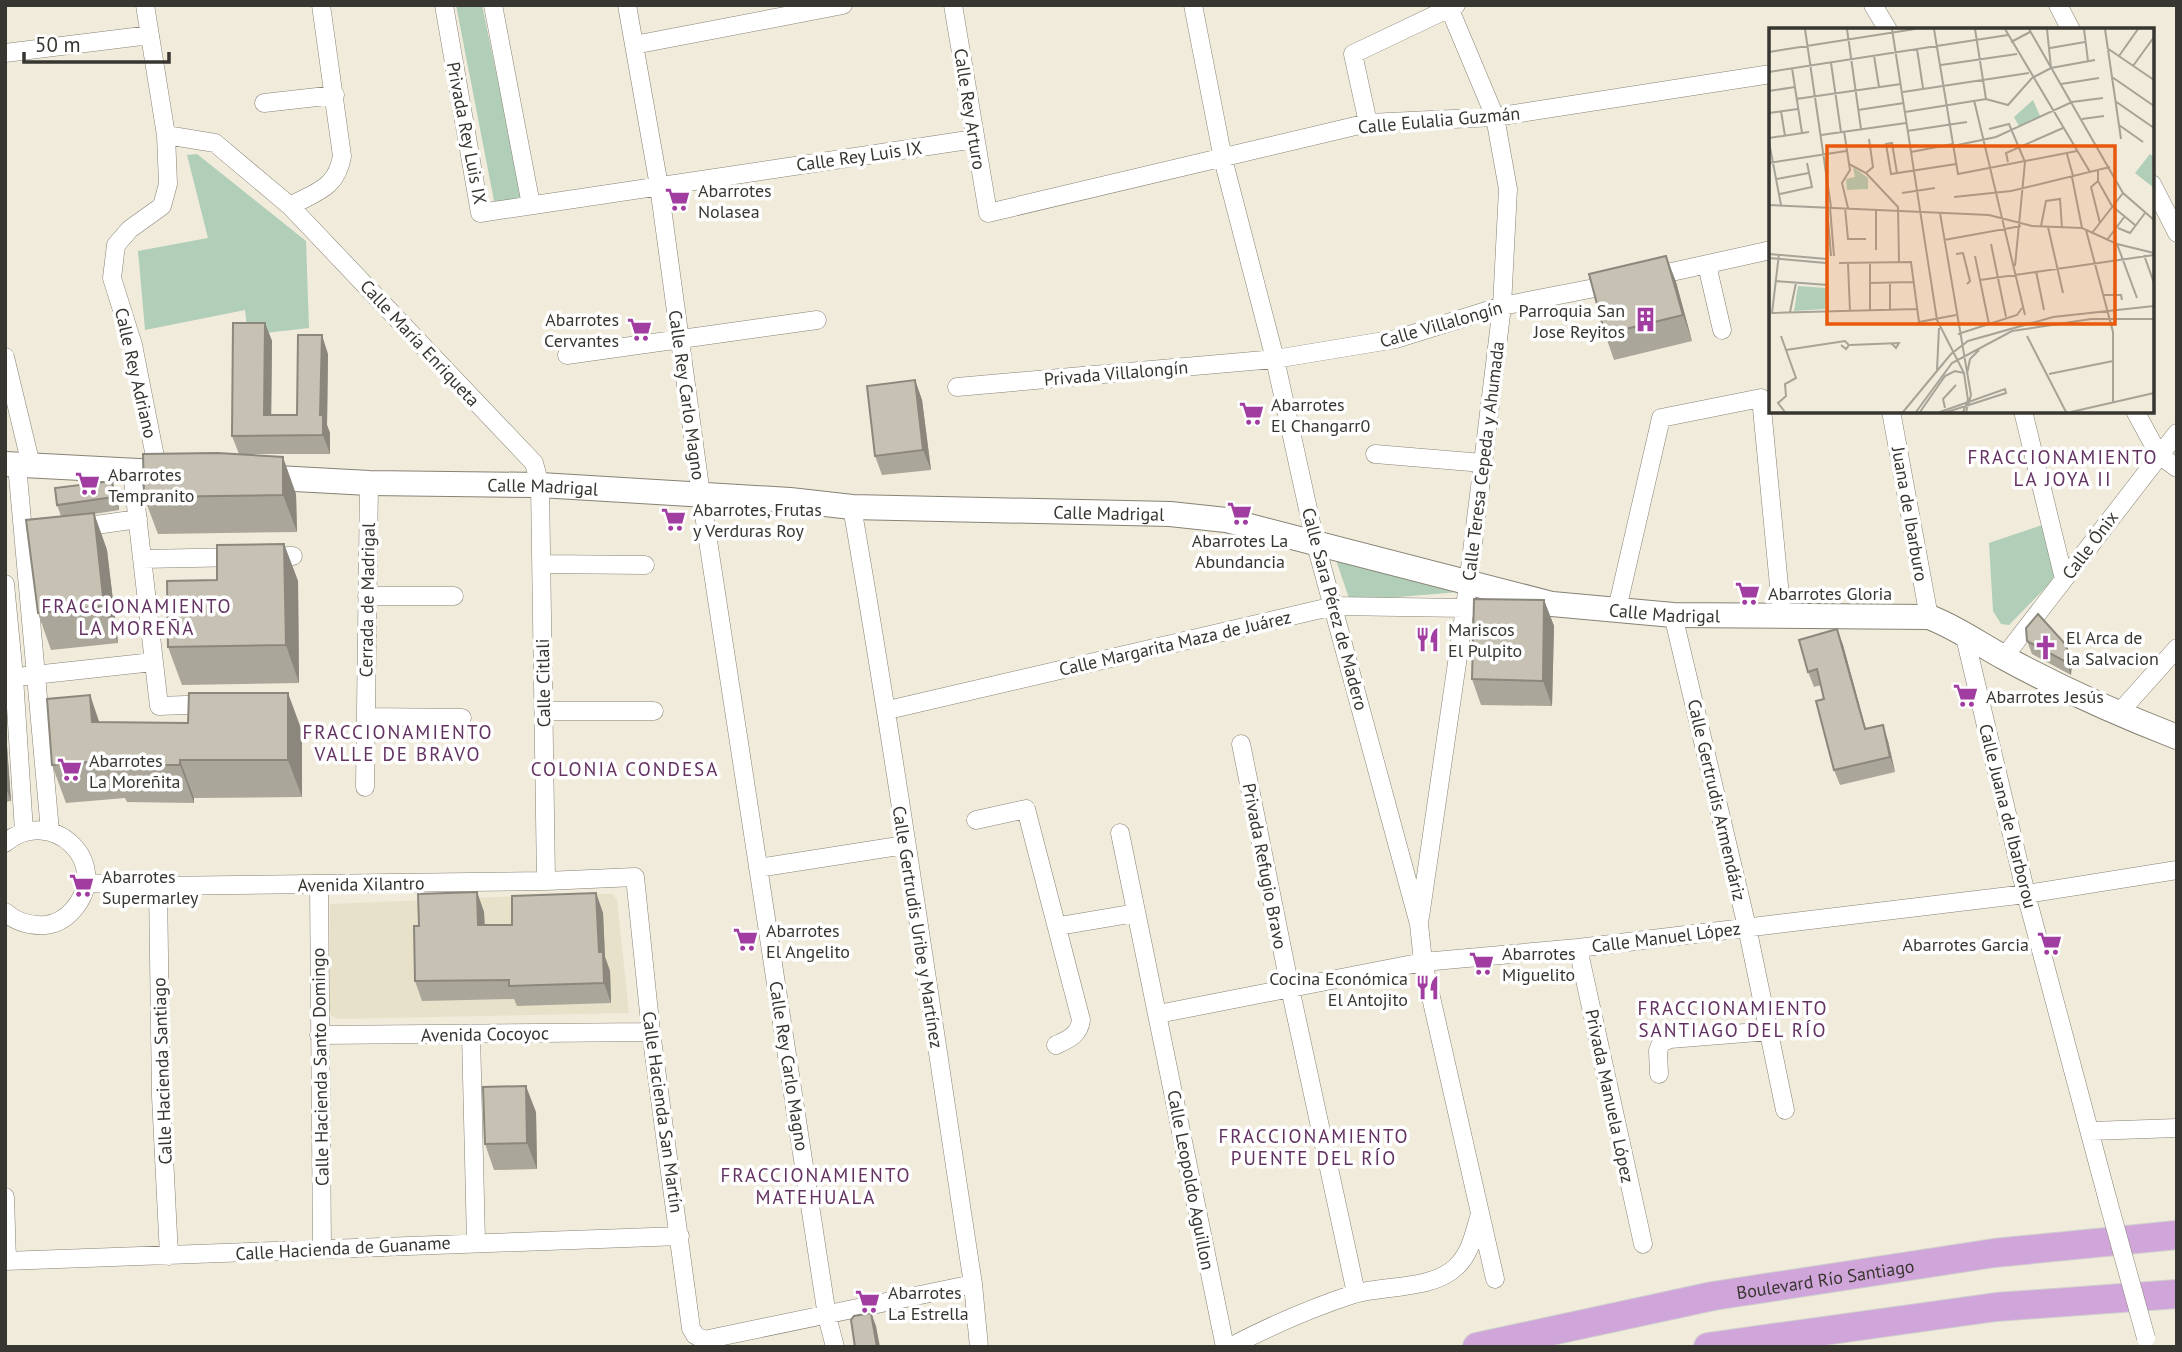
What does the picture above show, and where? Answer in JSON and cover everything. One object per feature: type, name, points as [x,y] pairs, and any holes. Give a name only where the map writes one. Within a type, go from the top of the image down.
[{"type":"main road","name":"Boulevard Río Santiago","points":[[1477,1347],[1713,1296],[1994,1253],[2177,1235]]},
{"type":"main road","points":[[1708,1347],[1996,1307],[2177,1294]]},
{"type":"street","name":"Calle Rey Adriano","points":[[145,5],[166,135],[168,184],[162,206],[131,229],[116,245],[111,278],[133,345],[158,472]]},
{"type":"street","points":[[290,205],[329,186],[340,171],[342,156],[321,5]]},
{"type":"street","name":"Privada Rey Luis IX","points":[[444,5],[480,213],[659,186]]},
{"type":"street","points":[[493,5],[531,205]]},
{"type":"street","name":"Calle Rey Carlo Magno","points":[[627,5],[659,186],[701,495],[827,1316],[835,1347]]},
{"type":"street","points":[[634,45],[842,5]]},
{"type":"street","name":"Calle Rey Arturo","points":[[953,5],[988,213]]},
{"type":"street","name":"Calle Sara Pérez de Madero","points":[[1193,5],[1223,159],[1275,359],[1315,541],[1419,924],[1423,962],[1495,1279]]},
{"type":"street","points":[[1873,5],[1887,28]]},
{"type":"street","points":[[2057,5],[2070,28]]},
{"type":"street","points":[[1368,123],[1353,54],[1451,6]]},
{"type":"street","name":"Calle Teresa Cepeda y Ahumada","points":[[1419,924],[1465,608],[1483,463],[1502,306],[1508,189],[1495,117],[1451,6]]},
{"type":"street","points":[[5,53],[150,35]]},
{"type":"street","name":"Calle Eulalia Guzmán","points":[[988,213],[1368,123],[1495,117],[1769,74]]},
{"type":"street","points":[[264,103],[335,95]]},
{"type":"street","name":"Calle María Enriqueta","points":[[166,135],[215,144],[290,205],[534,463],[540,485]]},
{"type":"street","name":"Calle Rey Luis IX","points":[[659,186],[975,139]]},
{"type":"street","points":[[2154,188],[2177,233]]},
{"type":"street","name":"Calle Villalongín","points":[[1275,359],[1396,339],[1502,306],[1769,250]]},
{"type":"street","points":[[1707,265],[1722,330]]},
{"type":"street","points":[[568,355],[817,320]]},
{"type":"street","points":[[5,357],[50,831]]},
{"type":"street","name":"Privada Villalongín","points":[[957,387],[1275,359]]},
{"type":"street","points":[[1617,609],[1661,418],[1760,398],[1782,617]]},
{"type":"street","name":"Juana de Ibarburo","points":[[1891,413],[1929,617]]},
{"type":"street","points":[[2023,413],[2064,579]]},
{"type":"street","points":[[2136,413],[2159,455],[2177,468]]},
{"type":"street","name":"Calle Ónix","points":[[2004,657],[2177,433]]},
{"type":"street","points":[[1375,454],[1483,463]]},
{"type":"street","points":[[17,465],[197,474]]},
{"type":"street","points":[[132,471],[159,706],[226,704]]},
{"type":"street","name":"Calle Madrigal","points":[[237,476],[369,483],[540,485],[790,500],[852,508],[1170,514],[1226,520],[1552,604],[1673,614],[1929,617],[1948,624],[2004,657],[2118,714],[2177,737]]},
{"type":"street","name":"Cerrada de Madrigal","points":[[365,788],[369,483]]},
{"type":"street","name":"Calle Citlali","points":[[540,485],[546,881]]},
{"type":"street","name":"Calle Gertrudis Uribe y Martínez","points":[[852,508],[888,710],[905,845],[973,1284],[979,1347]]},
{"type":"street","points":[[60,530],[138,519]]},
{"type":"street","points":[[142,559],[292,556]]},
{"type":"street","points":[[541,564],[645,565]]},
{"type":"street","points":[[5,584],[24,831]]},
{"type":"street","points":[[368,596],[454,596]]},
{"type":"street","name":"Calle Margarita Maza de Juárez","points":[[888,710],[1334,606],[1465,608]]},
{"type":"street","name":"Calle Gertrudis Armendáriz","points":[[1673,614],[1747,927],[1785,1110]]},
{"type":"street","name":"Calle Juana de Ibarborou","points":[[1964,633],[2026,894],[2147,1343]]},
{"type":"street","points":[[2118,714],[2177,648]]},
{"type":"street","points":[[14,677],[153,662]]},
{"type":"street","points":[[544,711],[654,711]]},
{"type":"street","points":[[366,717],[462,718]]},
{"type":"street","name":"Privada Refugio Bravo","points":[[1241,744],[1356,1293]]},
{"type":"street","points":[[976,820],[1026,809],[1082,1020],[1080,1030],[1070,1039],[1056,1045]]},
{"type":"street","points":[[5,843],[24,831],[50,831],[66,838],[78,850],[85,866],[86,883],[80,902],[68,916],[50,925],[30,926],[5,912]]},
{"type":"street","name":"Calle Leopoldo Aguillon","points":[[1120,833],[1228,1347]]},
{"type":"street","points":[[758,868],[905,845]]},
{"type":"street","name":"Calle Manuel López","points":[[1158,1014],[1423,962],[1578,948],[2026,894],[2177,870]]},
{"type":"street","name":"Avenida Xilantro","points":[[86,883],[158,886],[546,881],[635,877]]},
{"type":"street","name":"Calle Hacienda San Martín","points":[[635,877],[652,1032],[691,1328],[695,1335],[704,1340],[827,1316]]},
{"type":"street","name":"Calle Hacienda Santo Domingo","points":[[319,884],[322,1249]]},
{"type":"street","name":"Calle Hacienda Santiago","points":[[158,886],[161,1096],[169,1256]]},
{"type":"street","points":[[1059,926],[1136,913]]},
{"type":"street","name":"Privada Manuela López","points":[[1578,948],[1643,1244]]},
{"type":"street","points":[[1659,1074],[1658,1051],[1661,1043],[1670,1039],[1770,1031]]},
{"type":"street","name":"Avenida Cocoyoc","points":[[319,1035],[652,1032]]},
{"type":"street","points":[[471,1034],[476,1242]]},
{"type":"street","points":[[2091,1131],[2177,1128]]},
{"type":"street","points":[[5,1196],[6,1261]]},
{"type":"street","points":[[1228,1347],[1275,1323],[1356,1293],[1440,1279],[1456,1267],[1469,1250],[1480,1211]]},
{"type":"street","name":"Calle Hacienda de Guaname","points":[[6,1261],[680,1236]]},
{"type":"street","points":[[827,1316],[973,1284]]},
{"type":"shaded area","points":[[612,894],[617,899],[629,1013],[338,1019],[328,1014],[330,904]]},
{"type":"green space","points":[[456,5],[482,5],[523,200],[495,206]]},
{"type":"green space","points":[[197,154],[306,241],[309,328],[248,335],[245,310],[145,330],[138,251],[208,238],[187,155]]},
{"type":"green space","points":[[2045,524],[2057,576],[2009,625],[2001,624],[1993,611],[1989,543]]},
{"type":"green space","points":[[1336,560],[1459,592],[1350,601]]},
{"type":"building","points":[[1666,256],[1683,315],[1605,334],[1589,274]]},
{"type":"building","points":[[233,323],[265,323],[264,415],[297,415],[298,335],[322,335],[320,415],[323,415],[323,435],[232,436]]},
{"type":"building","points":[[915,380],[923,450],[875,456],[867,386]]},
{"type":"building","points":[[217,453],[283,457],[283,495],[144,497],[143,454]]},
{"type":"building","points":[[112,481],[114,497],[57,505],[55,488]]},
{"type":"building","points":[[94,513],[104,606],[38,613],[26,520]]},
{"type":"building","points":[[284,544],[286,645],[168,647],[167,581],[217,580],[217,545]]},
{"type":"building","points":[[1474,599],[1544,600],[1543,681],[1472,679]]},
{"type":"building","points":[[2038,614],[2067,646],[2066,662],[2027,641],[2026,628]]},
{"type":"building","points":[[1837,629],[1865,729],[1883,725],[1890,757],[1834,770],[1816,701],[1824,699],[1817,669],[1808,672],[1799,640]]},
{"type":"building","points":[[189,693],[288,693],[288,760],[180,760],[180,765],[113,765],[113,760],[52,765],[47,699],[90,695],[92,722],[188,723]]},
{"type":"building","points":[[477,892],[478,925],[512,925],[512,896],[596,893],[599,952],[603,952],[604,983],[509,986],[509,980],[415,981],[414,926],[419,926],[418,894]]},
{"type":"building","points":[[526,1086],[527,1143],[485,1144],[483,1087]]},
{"type":"building","points":[[871,1313],[877,1347],[855,1347],[851,1320],[854,1316]]},
{"type":"place","name":"Abarrotes Nolasea","points":[[678,200]]},
{"type":"place","name":"Parroquia San Jose Reyitos","points":[[1645,320]]},
{"type":"place","name":"Abarrotes Cervantes","points":[[639,329]]},
{"type":"place","name":"Abarrotes El Changarr0","points":[[1251,414]]},
{"type":"place","name":"Abarrotes Tempranito","points":[[88,484]]},
{"type":"place","name":"Abarrotes La Abundancia","points":[[1240,513]]},
{"type":"place","name":"Abarrotes, Frutas y Verduras Roy","points":[[673,519]]},
{"type":"place","name":"Abarrotes Gloria","points":[[1748,593]]},
{"type":"place","name":"Mariscos El Pulpito","points":[[1428,639]]},
{"type":"place","name":"El Arca de la Salvacion","points":[[2046,647]]},
{"type":"place","name":"Abarrotes Jesús","points":[[1966,696]]},
{"type":"place","name":"Abarrotes La Moreñita","points":[[69,770]]},
{"type":"place","name":"Abarrotes Supermarley","points":[[82,886]]},
{"type":"place","name":"Abarrotes El Angelito","points":[[746,940]]},
{"type":"place","name":"Abarrotes Garcia","points":[[2049,944]]},
{"type":"place","name":"Abarrotes Miguelito","points":[[1482,963]]},
{"type":"place","name":"Cocina Económica El Antojito","points":[[1428,988]]},
{"type":"place","name":"Abarrotes La Estrella","points":[[868,1302]]},
{"type":"district","name":"FRACCIONAMIENTO LA JOYA II","points":[[2063,468]]},
{"type":"district","name":"FRACCIONAMIENTO LA MOREÑA","points":[[137,617]]},
{"type":"district","name":"FRACCIONAMIENTO VALLE DE BRAVO","points":[[398,743]]},
{"type":"district","name":"COLONIA CONDESA","points":[[625,769]]},
{"type":"district","name":"FRACCIONAMIENTO SANTIAGO DEL RÍO","points":[[1733,1019]]},
{"type":"district","name":"FRACCIONAMIENTO PUENTE DEL RÍO","points":[[1314,1147]]},
{"type":"district","name":"FRACCIONAMIENTO MATEHUALA","points":[[816,1186]]}]
